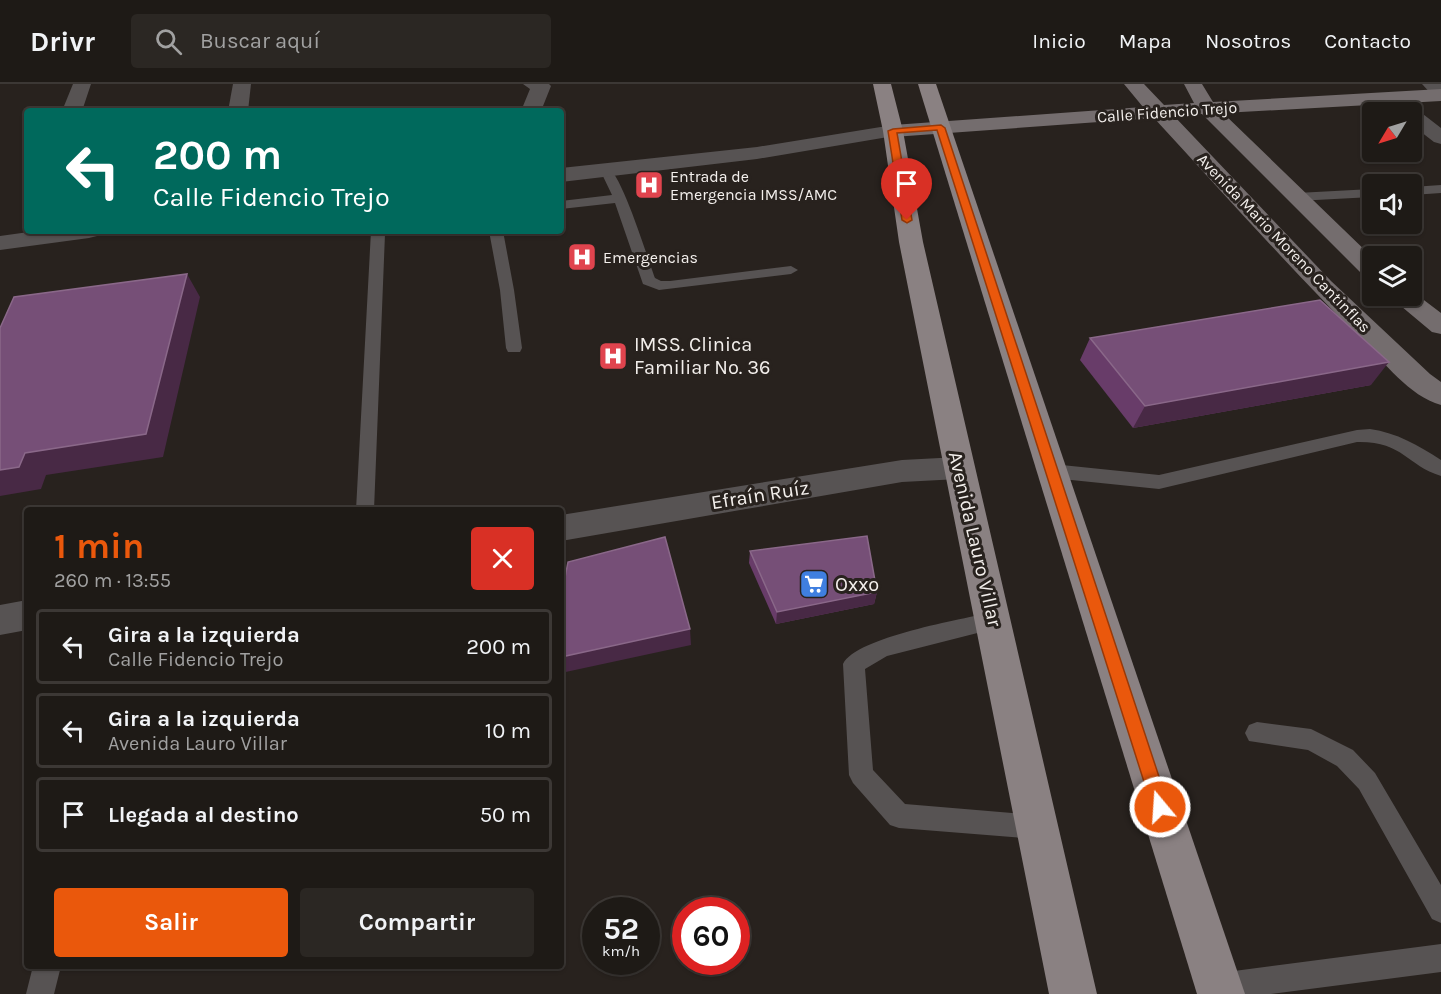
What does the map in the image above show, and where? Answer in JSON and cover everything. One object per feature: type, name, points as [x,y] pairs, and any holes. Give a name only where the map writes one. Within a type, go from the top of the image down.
[{"type":"main road","name":"Avenida Lauro Villar","points":[[882,84],[893,131],[911,242],[1073,994]]},
{"type":"main road","points":[[927,84],[1220,990]]},
{"type":"main road","name":"Avenida Mario Moreno Cantinflas","points":[[1133,84],[1322,286],[1420,381],[1441,395]]},
{"type":"main road","name":"Avenida Mario Moreno Cantinflas","points":[[1193,84],[1207,108],[1362,260]]},
{"type":"main road","name":"Calle Fidencio Trejo","points":[[893,131],[1441,94]]},
{"type":"main road","points":[[1416,306],[1439,323]]},
{"type":"street","points":[[73,108],[82,84]]},
{"type":"street","points":[[238,108],[242,84]]},
{"type":"street","points":[[532,84],[541,86],[532,108]]},
{"type":"street","points":[[1431,84],[1441,94]]},
{"type":"street","points":[[1389,98],[1394,102]]},
{"type":"street","points":[[1422,123],[1441,138]]},
{"type":"street","points":[[564,175],[757,153],[893,131]]},
{"type":"street","points":[[0,243],[26,235],[42,234]]},
{"type":"street","name":"Efraín Ruíz","points":[[564,527],[902,471],[959,468]]},
{"type":"street","points":[[0,620],[24,616]]},
{"type":"lane","points":[[606,170],[620,198],[648,281],[659,286],[791,270]]},
{"type":"lane","points":[[1422,190],[1441,189]]},
{"type":"lane","points":[[1297,197],[1362,194]]},
{"type":"lane","points":[[564,205],[620,198]]},
{"type":"lane","points":[[365,507],[378,234]]},
{"type":"lane","points":[[497,234],[507,290],[514,348]]},
{"type":"lane","points":[[1052,471],[1160,482],[1373,434],[1391,438],[1441,469]]},
{"type":"lane","points":[[994,621],[882,648],[854,664],[861,775],[899,816],[1036,827]]},
{"type":"lane","points":[[1257,733],[1311,740],[1345,758],[1367,781],[1441,910]]},
{"type":"lane","points":[[1220,990],[1441,958]]},
{"type":"lane","points":[[40,994],[46,969]]},
{"type":"building","points":[[187,274],[146,434],[25,453],[19,467],[0,470],[0,328],[14,297]]},
{"type":"building","points":[[1320,300],[1389,362],[1145,406],[1090,338]]},
{"type":"building","name":"Oxxo","points":[[867,536],[877,592],[777,612],[750,551]]},
{"type":"building","points":[[665,537],[690,629],[564,656],[564,583],[568,562]]},
{"type":"place","name":"Entrada de Emergencia IMSS/AMC","points":[[649,185]]},
{"type":"place","name":"Emergencias","points":[[582,257]]},
{"type":"place","name":"IMSS. Clinica Familiar No. 36","points":[[613,356]]},
{"type":"place","name":"Oxxo","points":[[814,584]]},
{"type":"route","points":[[907,220],[893,131],[941,128],[1160,807]]}]
